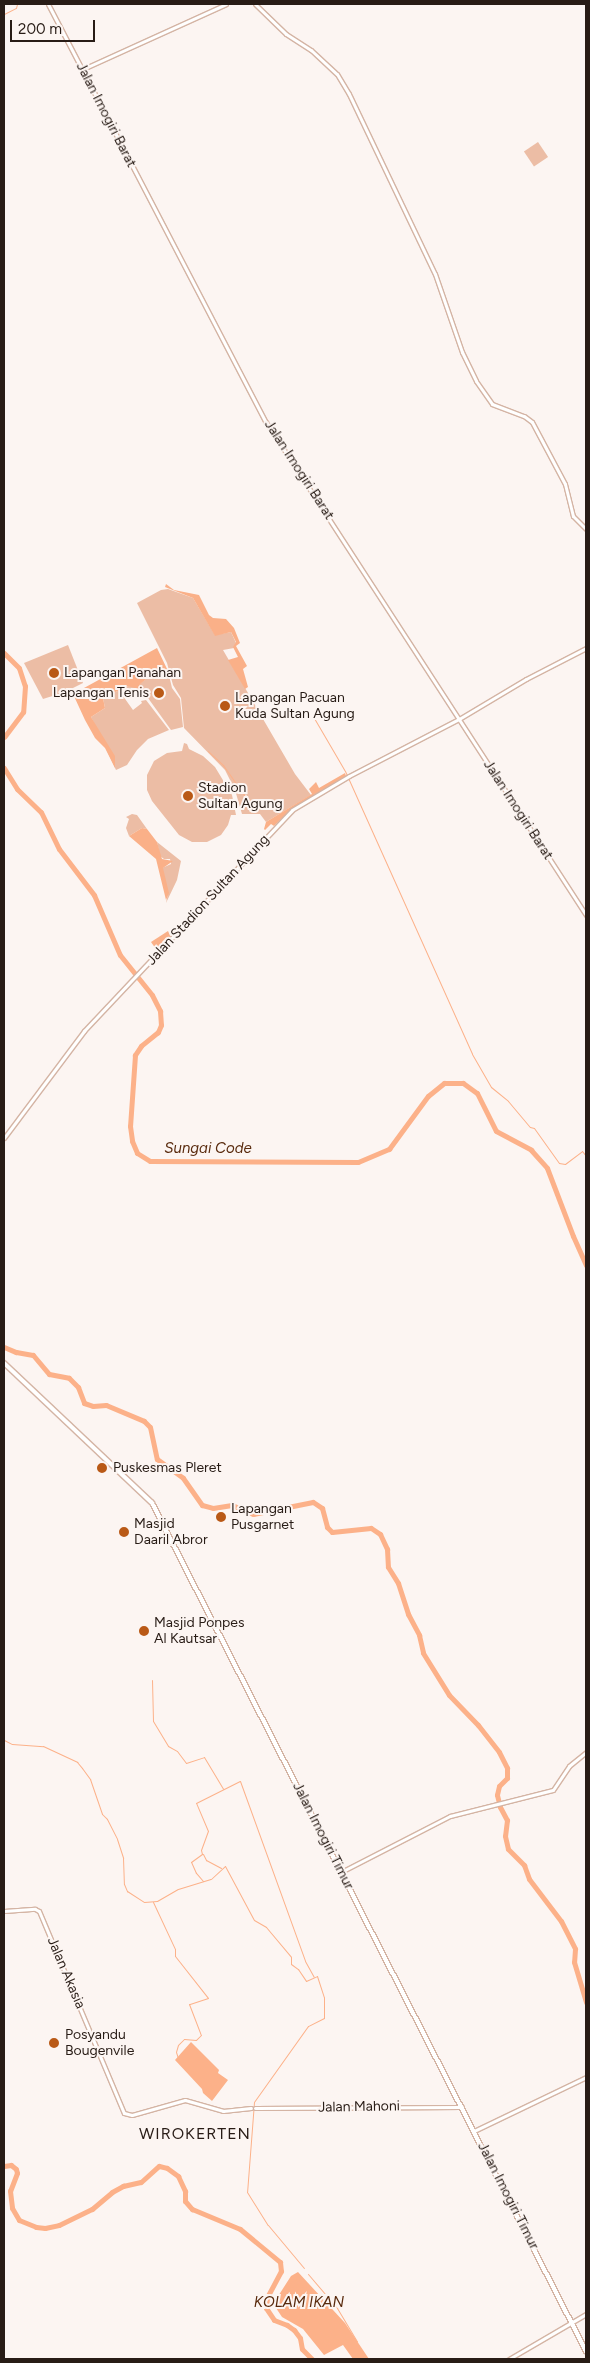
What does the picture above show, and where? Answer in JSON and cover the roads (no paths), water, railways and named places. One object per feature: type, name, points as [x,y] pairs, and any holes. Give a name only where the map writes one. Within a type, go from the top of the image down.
[{"type":"main road","name":"Jalan Imogiri Timur","points":[[4,1363],[152,1503],[586,2350]]},
{"type":"street","name":"Jalan Imogiri Barat","points":[[48,4],[266,422],[313,490],[458,719],[586,915]]},
{"type":"street","points":[[82,69],[226,4]]},
{"type":"street","points":[[255,4],[286,34],[325,62],[337,74],[349,94],[435,274],[462,352],[479,386],[492,404],[524,416],[532,422],[565,484],[573,516],[586,529]]},
{"type":"street","name":"Jalan Stadion Sultan Agung","points":[[4,1138],[77,1039],[292,810],[348,777],[458,719],[534,674],[586,648]]},
{"type":"street","points":[[341,1872],[450,1816],[553,1790],[569,1766],[586,1752]]},
{"type":"street","name":"Jalan Akasia","points":[[4,1911],[35,1909],[39,1911],[119,2104],[124,2113],[130,2115]]},
{"type":"street","points":[[474,2131],[586,2077]]},
{"type":"street","name":"Jalan Mahoni","points":[[130,2115],[180,2100],[190,2101],[223,2111],[253,2108],[462,2107]]},
{"type":"street","points":[[509,2359],[586,2314]]},
{"type":"water","points":[[191,2042],[219,2070],[218,2073],[228,2080],[212,2101],[175,2060]]},
{"type":"water","name":"KOLAM IKAN","points":[[298,2272],[345,2323],[369,2359],[353,2359],[343,2345],[324,2355],[303,2329],[282,2317],[276,2308],[275,2301],[291,2276]]},
{"type":"waterway","points":[[4,14],[16,8],[17,4]]},
{"type":"waterway","name":"Sungai Code","points":[[4,653],[19,668],[25,686],[23,712],[4,737]]},
{"type":"waterway","points":[[314,718],[345,771],[472,1054],[491,1087],[508,1101],[530,1127],[534,1128],[559,1163],[565,1164],[582,1151],[586,1156]]},
{"type":"waterway","points":[[208,751],[223,765],[256,812]]},
{"type":"waterway","name":"Sungai Code","points":[[4,768],[17,789],[41,812],[59,849],[94,895],[120,955],[152,995],[160,1011],[161,1025],[158,1032],[141,1046],[135,1055],[130,1126],[132,1141],[137,1153],[150,1161],[358,1162],[389,1149],[428,1096],[444,1083],[463,1083],[477,1093],[496,1131],[531,1150],[547,1168],[586,1265]]},
{"type":"waterway","points":[[4,1347],[16,1352],[33,1355],[49,1374],[69,1378],[78,1387],[84,1403],[93,1406],[106,1405],[144,1421],[150,1427],[157,1459],[183,1478],[202,1505],[213,1508],[232,1505],[253,1514],[313,1502],[322,1508],[327,1527],[332,1532],[371,1528],[380,1534],[387,1549],[388,1567],[398,1583],[408,1614],[419,1635],[423,1653],[449,1695],[478,1725],[499,1752],[507,1768],[507,1778],[499,1786],[497,1795],[500,1807],[507,1820],[505,1836],[508,1849],[524,1865],[529,1879],[561,1921],[575,1949],[574,1962],[586,2002]]},
{"type":"waterway","points":[[152,1680],[153,1721],[168,1746],[177,1751],[186,1763],[204,1757],[223,1789]]},
{"type":"waterway","points":[[4,1740],[12,1744],[43,1746],[77,1762],[82,1768],[90,1779],[102,1814],[107,1819],[117,1839],[123,1858],[124,1884],[127,1891],[144,1902],[157,1901],[178,1889],[211,1879],[225,1866],[254,1920],[266,1927],[291,1957],[291,1964],[298,1969],[306,1981],[317,1976],[324,1997],[324,2018],[308,2026],[254,2102],[247,2192],[268,2225],[304,2268]]},
{"type":"waterway","points":[[203,1881],[196,1873],[191,1862],[202,1854],[201,1850],[208,1831],[196,1803],[240,1781],[305,1961],[314,1977]]},
{"type":"waterway","points":[[203,1854],[206,1860],[221,1868]]},
{"type":"waterway","points":[[153,1902],[175,1949],[175,1956],[208,1998],[189,2004],[201,2035],[196,2040],[184,2039],[178,2045],[176,2052],[178,2058]]},
{"type":"waterway","points":[[4,2166],[11,2165],[16,2169],[17,2173],[10,2191],[12,2208],[19,2220],[36,2227],[45,2228],[59,2225],[92,2209],[112,2192],[123,2186],[141,2182],[159,2166],[167,2168],[178,2176],[185,2191],[185,2201],[192,2209],[240,2229],[280,2262],[281,2271],[267,2297],[266,2308],[274,2320],[294,2330],[300,2338],[302,2349],[312,2359]]},
{"type":"waterway","points":[[308,2274],[337,2308],[357,2341]]},
{"type":"place","name":"Lapangan Panahan","points":[[54,673]]},
{"type":"place","name":"Lapangan Tenis","points":[[159,693]]},
{"type":"place","name":"Lapangan Pacuan Kuda Sultan Agung","points":[[225,706]]},
{"type":"place","name":"Stadion Sultan Agung","points":[[188,796]]},
{"type":"place","name":"Puskesmas Pleret","points":[[102,1468]]},
{"type":"place","name":"Lapangan Pusgarnet","points":[[221,1517]]},
{"type":"place","name":"Masjid Daaril Abror","points":[[124,1532]]},
{"type":"place","name":"Masjid Ponpes Al Kautsar","points":[[144,1631]]},
{"type":"place","name":"Posyandu Bougenvile","points":[[54,2043]]},
{"type":"district","name":"WIROKERTEN","points":[[195,2134]]}]
